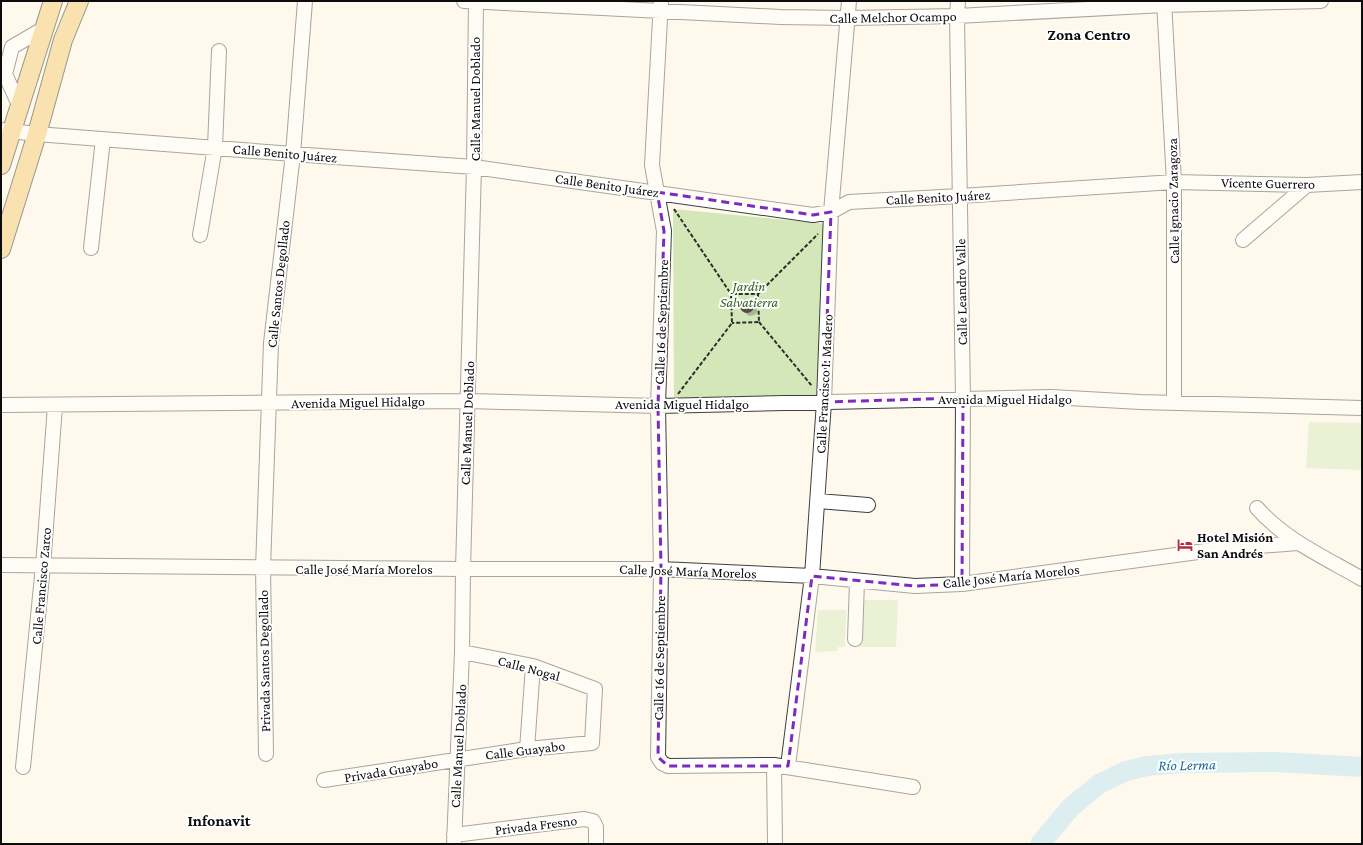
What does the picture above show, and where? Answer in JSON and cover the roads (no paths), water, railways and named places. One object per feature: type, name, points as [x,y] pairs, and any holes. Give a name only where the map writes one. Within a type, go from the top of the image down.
[{"type":"main road","points":[[1,165],[7,130],[20,107],[52,1]]},
{"type":"main road","points":[[1,249],[37,134],[63,40],[79,1]]},
{"type":"street","name":"Calle Santos Degollado","points":[[263,568],[271,343],[293,154],[305,1]]},
{"type":"street","name":"Calle Francisco I. Madero","points":[[775,844],[781,765],[812,576],[824,402],[831,212],[850,1]]},
{"type":"street","name":"Calle Leandro Valle","points":[[958,1],[963,398],[962,584]]},
{"type":"street","name":"Calle Melchor Ocampo","points":[[472,2],[661,6],[780,17],[848,18],[957,16],[1164,3],[1321,1]]},
{"type":"street","name":"Calle Manuel Doblado","points":[[454,840],[462,652],[474,166],[472,2]]},
{"type":"street","name":"Calle Ignacio Zaragoza","points":[[1164,3],[1174,182],[1174,402]]},
{"type":"street","name":"Calle 16 de Septiembre","points":[[661,6],[652,165],[664,231],[658,406],[661,569],[658,757],[662,763],[668,766],[781,765]]},
{"type":"street","points":[[20,107],[5,74],[12,47],[44,29]]},
{"type":"street","points":[[200,235],[214,147],[219,51]]},
{"type":"street","name":"Calle Benito Juárez","points":[[7,130],[37,134],[293,154],[474,166],[813,215],[831,212],[849,202],[1174,182]]},
{"type":"street","points":[[91,248],[103,139]]},
{"type":"street","name":"Vicente Guerrero","points":[[1174,182],[1307,185],[1362,182]]},
{"type":"street","points":[[1243,240],[1307,185]]},
{"type":"street","name":"Avenida Miguel Hidalgo","points":[[1,405],[55,406],[467,401],[658,406],[1051,397],[1140,402],[1362,408]]},
{"type":"street","name":"Calle Francisco Zarco","points":[[23,767],[43,566],[55,406]]},
{"type":"street","points":[[818,501],[868,505]]},
{"type":"street","points":[[1257,508],[1265,518],[1298,543],[1362,579]]},
{"type":"street","name":"Calle José María Morelos","points":[[1,564],[43,566],[263,568],[661,569],[812,576],[915,586],[962,584],[1220,549],[1298,543]]},
{"type":"street","name":"Privada Santos Degollado","points":[[263,568],[266,754]]},
{"type":"street","points":[[855,639],[857,581]]},
{"type":"street","name":"Calle Nogal","points":[[462,652],[533,666],[595,689],[592,743]]},
{"type":"street","points":[[527,749],[533,666]]},
{"type":"street","name":"Calle Guayabo","points":[[458,759],[527,749],[592,743]]},
{"type":"street","name":"Privada Guayabo","points":[[324,780],[458,759]]},
{"type":"street","points":[[781,765],[913,788]]},
{"type":"street","name":"Privada Fresno","points":[[454,840],[584,819],[593,821],[596,827],[596,844]]},
{"type":"waterway","name":"Río Lerma","points":[[1040,844],[1071,807],[1099,784],[1126,771],[1147,766],[1182,763],[1275,762],[1362,767]]},
{"type":"place","name":"Hotel Misión San Andrés","points":[[1185,545]]},
{"type":"district","name":"Zona Centro","points":[[1089,34]]},
{"type":"district","name":"Infonavit","points":[[219,820]]},
{"type":"park label","name":"Jardin Salvatierra","points":[[749,294]]}]
